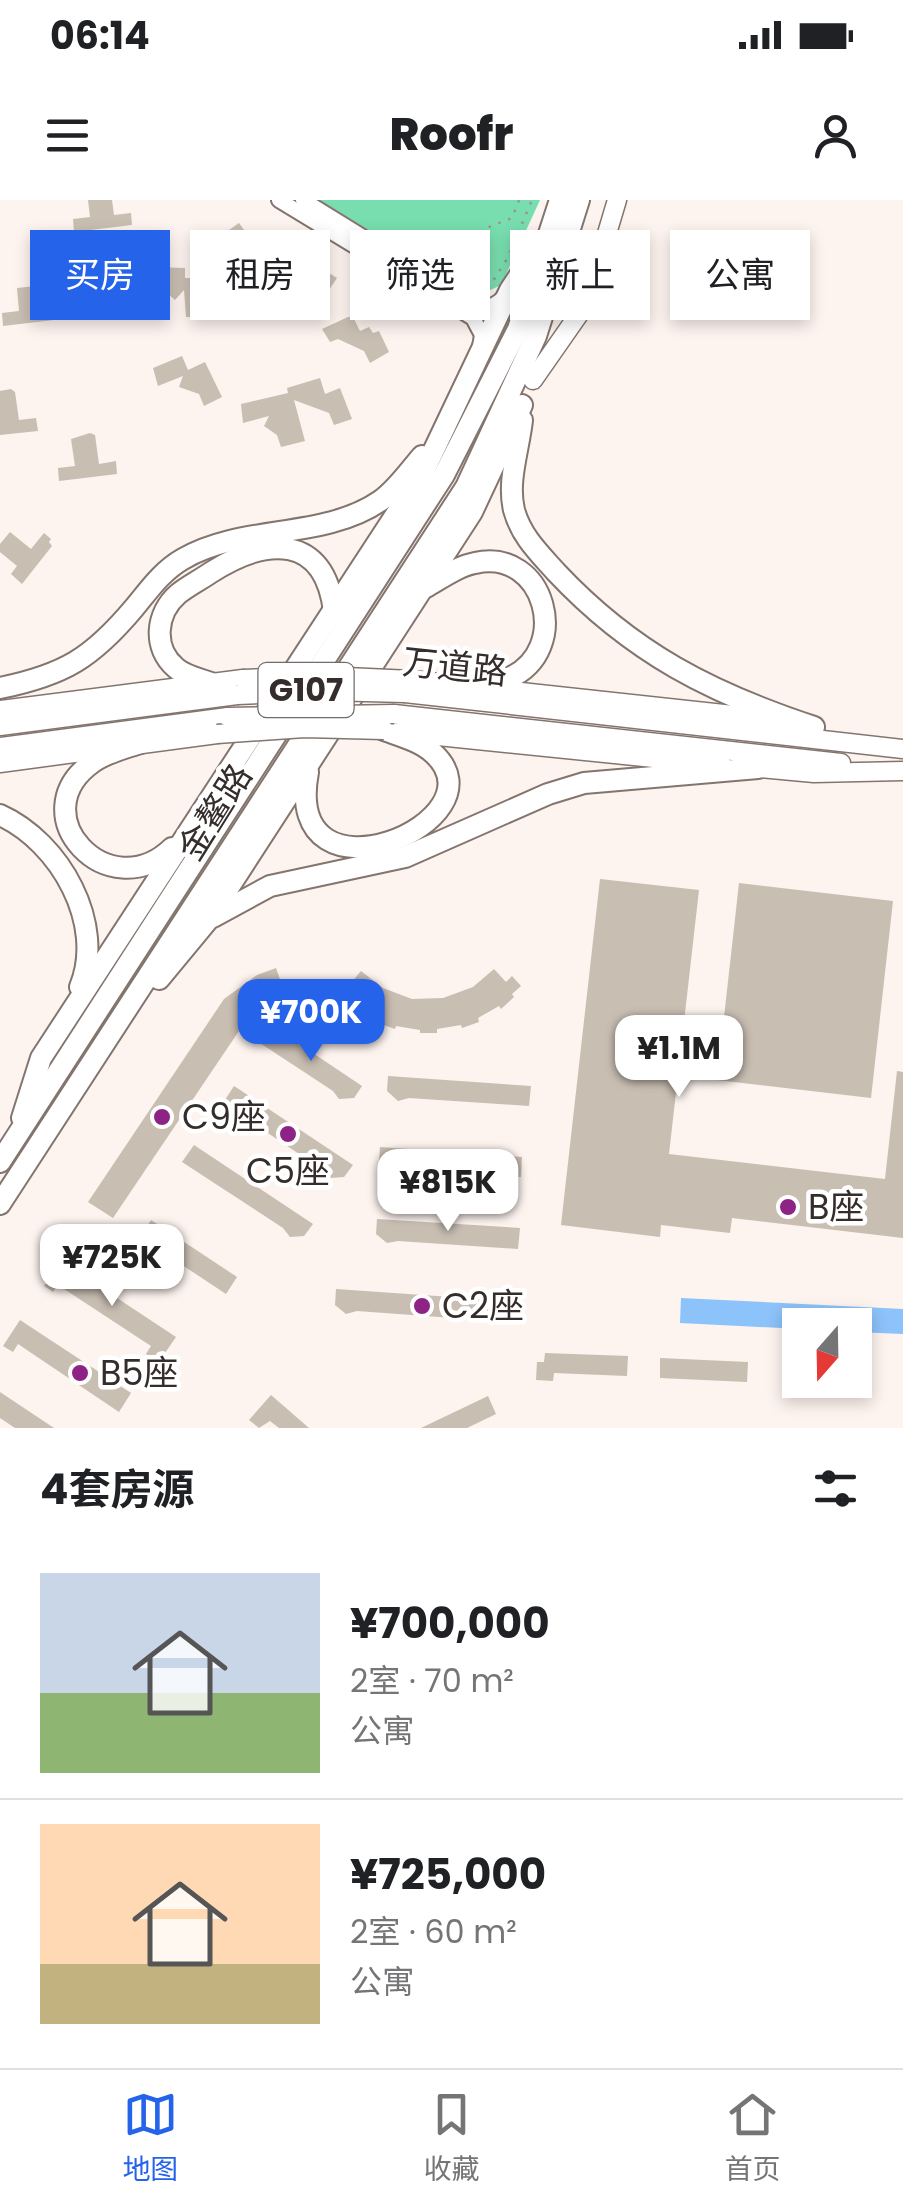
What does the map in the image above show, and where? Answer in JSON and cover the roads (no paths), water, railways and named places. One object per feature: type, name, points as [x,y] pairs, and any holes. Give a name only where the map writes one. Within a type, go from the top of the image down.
[{"type":"highway","name":"G107","points":[[560,200],[562,228]]},
{"type":"highway","name":"G107","points":[[562,228],[579,200]]},
{"type":"highway","points":[[125,1015],[208,921],[472,512],[529,390],[559,313],[562,228]]},
{"type":"highway","name":"金鳌路","points":[[0,1204],[466,487],[529,354],[562,228]]},
{"type":"highway","name":"金鳌路","points":[[0,1162],[444,476],[511,345],[562,228]]},
{"type":"highway","points":[[18,1134],[41,1058],[423,473],[510,290]]},
{"type":"highway","points":[[529,390],[511,496],[523,534],[538,552],[605,620],[676,670],[741,702],[814,726]]},
{"type":"highway","points":[[0,688],[61,672],[89,656],[109,638],[158,578],[180,560],[211,545],[358,514],[384,499],[444,432]]},
{"type":"highway","points":[[211,683],[177,670],[161,644],[159,629],[162,614],[177,595],[230,561],[278,547],[300,552],[318,563],[328,577],[334,611]]},
{"type":"highway","points":[[420,590],[476,562],[500,562],[515,566],[545,602],[547,615],[540,650],[524,668],[510,678],[492,683],[463,684]]},
{"type":"highway","points":[[315,757],[306,788],[314,830],[325,840],[352,848],[397,838],[426,826],[439,814],[446,796],[446,776],[430,750],[389,722]]},
{"type":"highway","points":[[143,742],[98,758],[76,778],[65,807],[72,839],[84,852],[102,862],[118,868],[139,868],[162,857],[191,829]]},
{"type":"highway","points":[[208,921],[270,886],[404,856],[548,794],[584,783],[758,768]]},
{"type":"highway","points":[[0,816],[34,836],[83,910],[90,937],[88,957],[64,1025]]},
{"type":"main road","points":[[529,390],[586,304],[617,200]]},
{"type":"main road","points":[[0,710],[211,683],[240,687]]},
{"type":"main road","points":[[408,687],[463,684],[770,718],[903,749]]},
{"type":"main road","name":"万道路","points":[[0,726],[240,687],[408,687],[903,749]]},
{"type":"main road","name":"万道路","points":[[0,747],[228,717],[389,722],[903,770]]},
{"type":"main road","points":[[0,763],[217,734],[389,722],[758,768],[814,773],[903,770]]},
{"type":"street","points":[[279,200],[473,318],[482,335],[478,355]]},
{"type":"street","points":[[303,200],[470,303],[482,308],[496,305],[510,290]]},
{"type":"water","points":[[681,1298],[903,1309],[903,1334],[872,1333],[872,1308],[782,1308],[782,1328],[680,1323]]},
{"type":"place","name":"C9座","points":[[162,1117]]},
{"type":"place","name":"C5座","points":[[288,1134]]},
{"type":"place","name":"B座","points":[[788,1207]]},
{"type":"place","name":"C2座","points":[[422,1306]]},
{"type":"place","name":"B5座","points":[[80,1373]]}]
